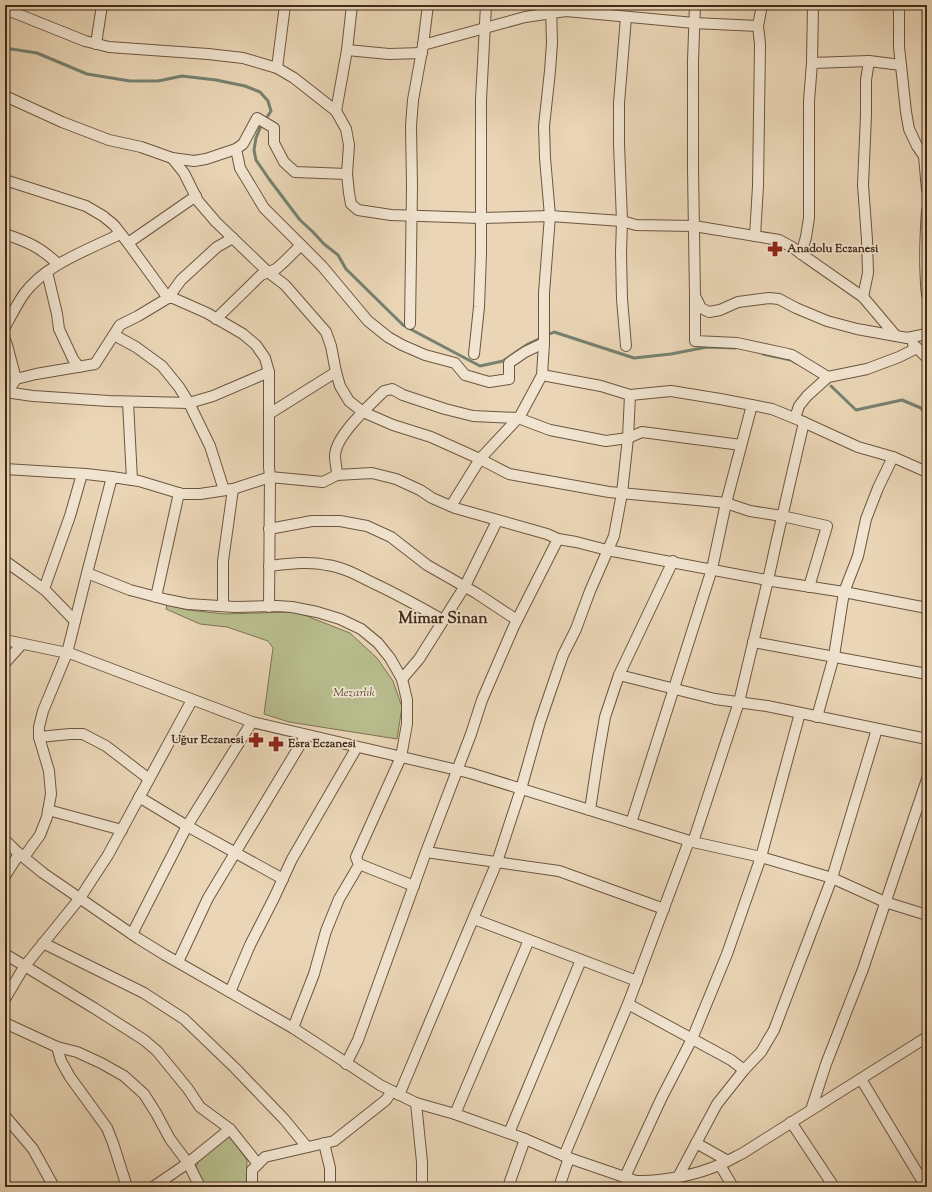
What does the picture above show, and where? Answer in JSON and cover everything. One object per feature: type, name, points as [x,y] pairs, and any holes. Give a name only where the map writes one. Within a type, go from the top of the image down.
[{"type":"street","points":[[96,44],[102,5]]},
{"type":"street","points":[[277,68],[285,5]]},
{"type":"street","points":[[336,112],[352,5]]},
{"type":"street","points":[[410,324],[411,126],[413,100],[428,5]]},
{"type":"street","points":[[474,354],[479,306],[481,100],[486,5]]},
{"type":"street","points":[[695,5],[693,61],[695,341],[737,343],[792,355],[828,378]]},
{"type":"street","points":[[755,236],[758,186],[760,44],[758,26],[762,5]]},
{"type":"street","points":[[801,254],[809,218],[813,5]]},
{"type":"street","points":[[899,5],[899,47],[906,112],[909,129],[917,146],[924,156],[927,190]]},
{"type":"street","points":[[5,9],[85,41],[109,47],[215,54],[242,58],[277,68],[294,78],[336,112],[346,129],[349,145],[347,174],[349,193],[351,204],[358,210],[391,215],[411,216],[481,218],[550,216],[622,221],[636,225],[694,226],[779,240],[792,246],[801,254],[863,297],[896,336]]},
{"type":"street","points":[[346,50],[389,54],[422,49],[484,28],[551,9],[694,23],[758,26]]},
{"type":"street","points":[[451,506],[480,459],[518,418],[542,376],[544,343],[544,293],[550,216],[544,126],[552,43],[551,9]]},
{"type":"street","points":[[626,17],[619,110],[622,221],[622,299],[626,346]]},
{"type":"street","points":[[812,63],[869,61],[901,65]]},
{"type":"street","points":[[863,297],[868,273],[863,185],[866,80],[869,61]]},
{"type":"street","points":[[5,96],[62,122],[109,140],[172,158],[194,161],[206,159],[236,149],[243,144],[257,118],[274,128],[274,143],[284,162],[295,172],[347,174]]},
{"type":"street","points":[[236,149],[240,168],[264,208],[322,266],[368,321],[388,337],[425,355],[455,363],[465,375],[489,382],[509,379],[509,363],[525,352],[544,343]]},
{"type":"street","points":[[172,158],[184,173],[198,201],[216,222],[268,272],[285,285],[326,332],[332,346],[340,386],[349,401],[364,412],[393,425],[431,436],[509,474],[572,486],[622,493],[726,503],[750,511],[828,526],[809,587]]},
{"type":"street","points":[[5,180],[86,206],[103,216],[114,225],[168,298]]},
{"type":"street","points":[[128,243],[196,196]]},
{"type":"street","points":[[927,211],[924,242],[927,295]]},
{"type":"street","points":[[5,234],[41,248],[58,264]]},
{"type":"street","points":[[5,327],[24,293],[47,272],[58,264],[120,234]]},
{"type":"street","points":[[233,238],[217,247],[181,280],[168,298],[120,325],[95,364],[16,379],[6,393],[128,402],[189,403],[213,396],[269,372]]},
{"type":"street","points":[[216,318],[261,275],[276,269],[301,245]]},
{"type":"street","points":[[47,272],[59,329],[73,359],[79,367]]},
{"type":"street","points":[[695,296],[701,308],[709,312],[720,310],[738,302],[769,298],[779,299],[827,321],[857,329],[907,338],[927,332]]},
{"type":"street","points":[[168,298],[173,298],[207,313],[243,334],[256,345],[265,358],[269,372],[270,477],[268,606]]},
{"type":"street","points":[[114,336],[136,347],[162,366],[179,388],[189,403],[210,446],[228,490],[223,560],[223,606]]},
{"type":"street","points":[[907,338],[927,358]]},
{"type":"street","points":[[5,340],[16,379]]},
{"type":"street","points":[[559,1187],[566,1157],[691,842],[739,702],[782,516],[800,420],[799,406],[807,396],[828,378],[867,369],[917,348]]},
{"type":"street","points":[[269,414],[336,372]]},
{"type":"street","points":[[542,376],[601,386],[630,395],[671,391],[772,409],[800,420],[858,447],[893,457],[927,472]]},
{"type":"street","points":[[338,475],[334,455],[340,440],[384,391],[392,390],[403,396],[473,416],[518,418],[550,430],[606,440],[628,438],[642,432],[741,445]]},
{"type":"street","points":[[252,1187],[252,1170],[266,1157],[334,1141],[396,1093],[474,920],[497,862],[521,788],[540,722],[563,655],[576,629],[614,536],[622,493],[628,438],[630,395]]},
{"type":"street","points":[[128,402],[132,480]]},
{"type":"street","points":[[631,823],[712,569],[726,503],[752,405]]},
{"type":"street","points":[[818,717],[834,656],[844,592],[858,556],[866,519],[878,488],[893,457]]},
{"type":"street","points":[[5,469],[112,477],[139,481],[179,493],[200,494],[228,490],[270,477],[323,482],[338,475],[372,473],[396,479],[455,508],[547,534],[558,539],[608,550],[768,580],[844,592],[927,608]]},
{"type":"street","points":[[44,589],[70,516],[82,474]]},
{"type":"street","points":[[5,876],[40,835],[47,817],[51,794],[49,771],[39,737],[39,726],[43,711],[67,653],[112,477]]},
{"type":"street","points":[[156,597],[179,493]]},
{"type":"street","points":[[269,529],[312,521],[340,521],[367,526],[391,537],[427,565],[465,586],[517,620]]},
{"type":"street","points":[[402,679],[419,659],[465,586],[497,521]]},
{"type":"street","points":[[346,1064],[358,1040],[482,700],[517,620],[558,539]]},
{"type":"street","points":[[5,561],[44,589],[75,621]]},
{"type":"street","points":[[590,810],[605,717],[619,676],[673,561]]},
{"type":"street","points":[[269,566],[290,563],[311,563],[343,569],[395,593],[443,620]]},
{"type":"street","points":[[87,572],[130,590],[188,604],[292,607],[317,612],[340,619],[361,630],[378,643],[390,658],[402,679],[407,700],[407,724],[401,757],[356,857],[359,864],[414,886]]},
{"type":"street","points":[[5,640],[67,653],[252,722],[470,773],[691,842],[761,857],[832,878],[885,902],[927,915]]},
{"type":"street","points":[[754,642],[927,674]]},
{"type":"street","points":[[5,663],[22,644]]},
{"type":"street","points":[[619,676],[715,699],[768,706],[927,739]]},
{"type":"street","points":[[5,999],[24,967],[80,898],[108,855],[192,700]]},
{"type":"street","points":[[625,1177],[662,1097],[692,1039],[726,954],[761,857],[800,713]]},
{"type":"street","points":[[132,934],[187,826],[252,722]]},
{"type":"street","points":[[678,1177],[718,1104],[744,1070],[761,1052],[774,1030],[832,878],[878,729]]},
{"type":"street","points":[[39,737],[65,734],[83,734],[106,746],[149,779]]},
{"type":"street","points":[[178,962],[208,898],[306,735]]},
{"type":"street","points":[[230,992],[250,945],[292,859],[357,747]]},
{"type":"street","points":[[811,1110],[826,1064],[863,969],[927,779]]},
{"type":"street","points":[[139,797],[187,826],[283,879]]},
{"type":"street","points":[[48,810],[122,830]]},
{"type":"street","points":[[5,840],[43,873],[132,934],[293,1028],[380,1085],[416,1103],[455,1114],[509,1133],[566,1157],[636,1181],[678,1177],[724,1163],[927,1037]]},
{"type":"street","points":[[426,852],[560,871],[664,909]]},
{"type":"street","points":[[293,1028],[314,974],[326,931],[339,898],[359,864]]},
{"type":"street","points":[[474,920],[637,981]]},
{"type":"street","points":[[455,1114],[529,940]]},
{"type":"street","points":[[44,943],[144,993],[184,1019],[284,1118],[307,1147]]},
{"type":"street","points":[[5,954],[144,1040],[157,1051],[188,1089],[200,1107],[230,1129],[258,1164]]},
{"type":"street","points":[[509,1133],[581,960]]},
{"type":"street","points":[[628,1004],[731,1060],[744,1070]]},
{"type":"street","points":[[5,1023],[57,1047],[77,1052],[124,1076],[144,1094],[156,1112],[170,1139],[188,1163],[200,1187]]},
{"type":"street","points":[[57,1047],[61,1061],[70,1077],[106,1128],[114,1143],[127,1187]]},
{"type":"street","points":[[861,1079],[926,1187]]},
{"type":"street","points":[[416,1103],[422,1162],[422,1187]]},
{"type":"street","points":[[5,1116],[33,1149],[54,1187]]},
{"type":"street","points":[[791,1122],[834,1187]]},
{"type":"street","points":[[153,1187],[188,1163],[230,1129]]},
{"type":"street","points":[[508,1187],[525,1139]]},
{"type":"street","points":[[324,1143],[330,1168],[330,1187]]},
{"type":"street","points":[[696,1143],[724,1163],[733,1187]]},
{"type":"green space","name":"Mezarlık","points":[[167,605],[188,610],[225,614],[291,612],[304,615],[350,633],[377,658],[393,681],[402,707],[397,739],[289,722],[264,714],[273,648],[268,641],[227,627],[200,624],[166,609]]},
{"type":"green space","points":[[227,1137],[231,1138],[247,1160],[246,1187],[205,1187],[196,1168],[199,1159]]},
{"type":"waterway","points":[[5,48],[37,53],[87,74],[130,81],[158,81],[182,76],[216,80],[245,86],[260,92],[268,101],[271,111],[260,128],[256,138],[254,150],[256,160],[300,220],[324,244],[338,255],[346,269],[403,325],[480,366],[503,361],[528,344],[554,332],[634,358],[671,354],[707,347],[736,348]]},
{"type":"waterway","points":[[763,354],[791,360],[796,363]]},
{"type":"waterway","points":[[831,386],[856,410],[902,400],[921,408],[927,416]]},
{"type":"place","name":"Anadolu Eczanesi","points":[[775,249]]},
{"type":"place","name":"Uğur Eczanesi","points":[[256,740]]},
{"type":"place","name":"Esra Eczanesi","points":[[276,744]]},
{"type":"district","name":"Mimar Sinan","points":[[443,619]]}]
